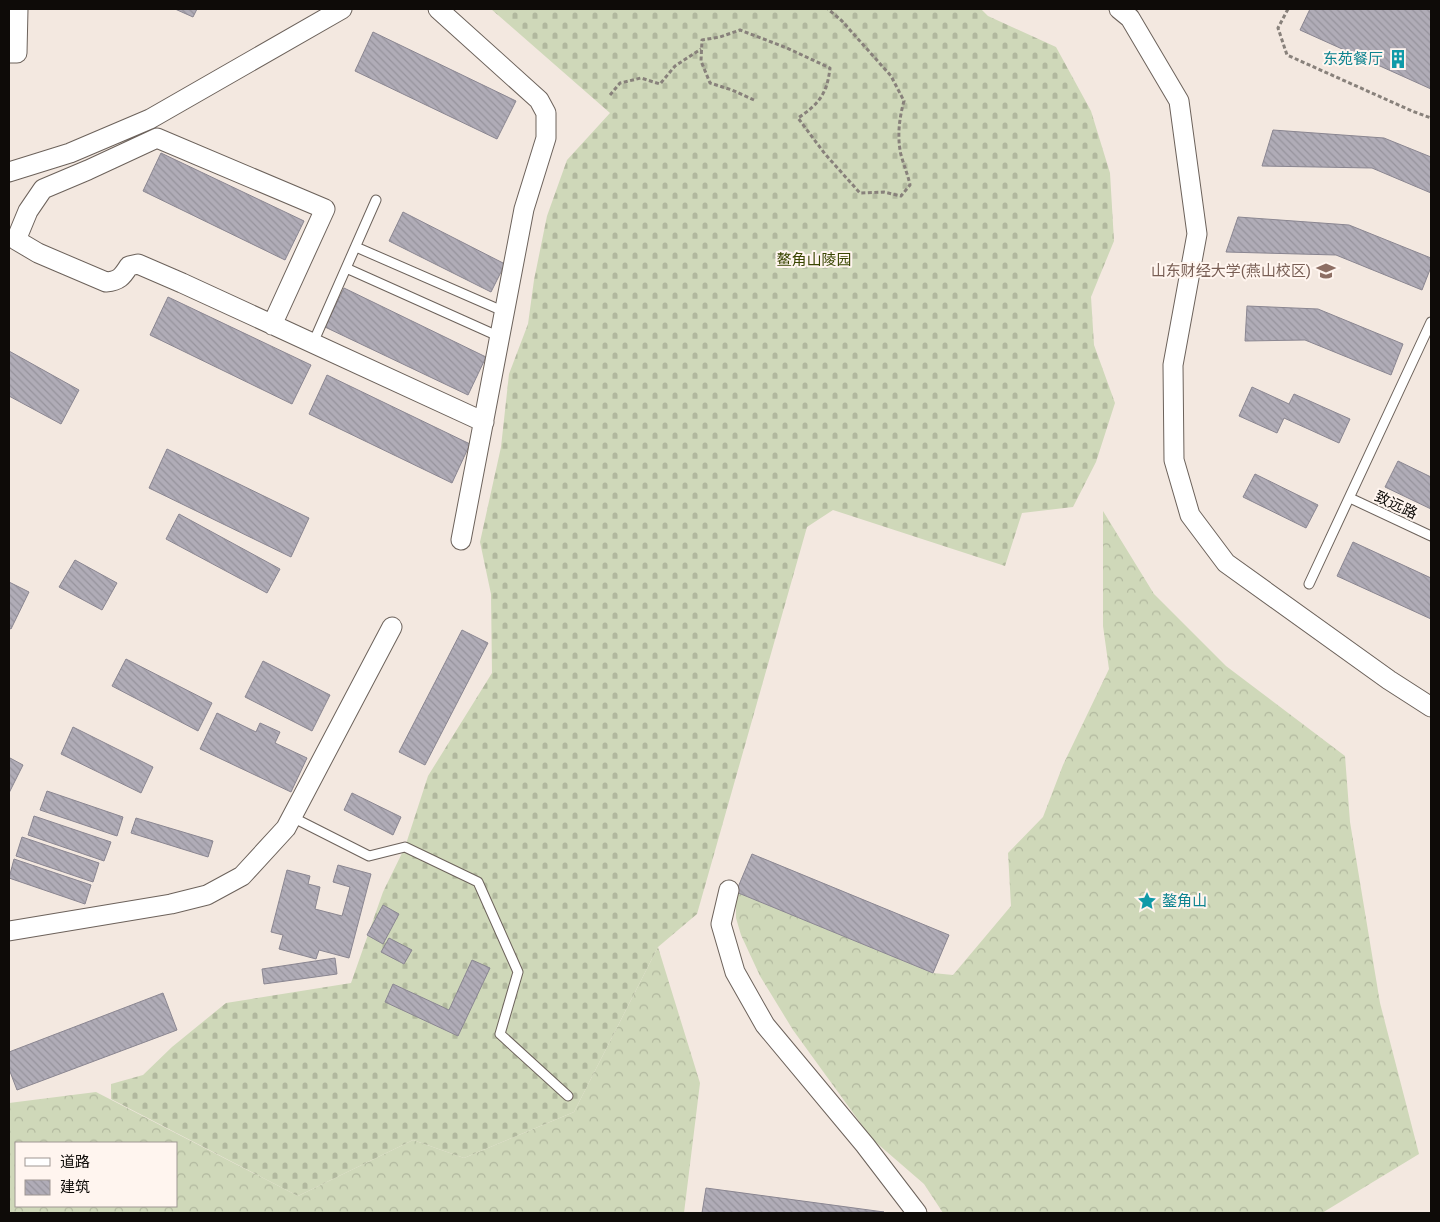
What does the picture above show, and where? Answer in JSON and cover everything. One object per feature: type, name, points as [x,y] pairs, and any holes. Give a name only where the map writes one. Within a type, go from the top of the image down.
[{"type":"street","points":[[9,53],[17,53],[18,9]]},
{"type":"street","points":[[9,172],[70,153],[150,119],[342,9]]},
{"type":"street","points":[[438,9],[539,100],[546,113],[546,138],[524,209],[461,540]]},
{"type":"street","points":[[1119,9],[1130,18],[1179,101],[1197,234],[1173,365],[1174,460],[1190,515],[1226,563],[1389,680],[1431,707]]},
{"type":"street","points":[[272,325],[325,209],[157,138],[43,189],[28,211],[16,240],[38,253],[106,282],[117,281],[123,276],[129,266],[138,264],[484,422]]},
{"type":"street","points":[[9,931],[171,904],[207,895],[242,876],[286,828],[392,627]]},
{"type":"street","points":[[729,890],[721,924],[735,972],[761,1017],[865,1145],[917,1213]]},
{"type":"lane","points":[[313,343],[376,200]]},
{"type":"lane","points":[[356,247],[505,312]]},
{"type":"lane","points":[[346,268],[500,337]]},
{"type":"lane","points":[[1309,584],[1431,322]]},
{"type":"lane","name":"致远路","points":[[1350,498],[1431,536]]},
{"type":"lane","points":[[292,818],[369,856],[405,847],[478,882],[518,972],[500,1034],[568,1096]]},
{"type":"path","points":[[754,100],[710,83],[701,61],[702,40],[720,37],[740,30],[788,48],[830,68],[825,92],[814,107],[798,118],[825,154],[860,193],[884,192],[901,196],[910,185],[908,173],[901,156],[899,134],[899,119],[904,101],[891,76],[842,21],[828,9]]},
{"type":"path","points":[[1288,9],[1278,28],[1287,55],[1431,118]]},
{"type":"path","points":[[610,95],[620,82],[641,78],[660,84],[675,66],[701,49]]},
{"type":"green space","name":"鳌角山陵园","points":[[491,9],[981,9],[988,16],[1056,47],[1091,111],[1110,173],[1114,241],[1091,297],[1094,345],[1115,403],[1096,462],[1073,507],[1022,513],[1005,566],[833,510],[807,527],[697,914],[658,947],[574,1112],[464,1158],[413,1140],[298,1196],[111,1099],[111,1084],[143,1075],[172,1047],[226,1003],[351,983],[383,892],[405,847],[428,776],[492,673],[491,594],[480,542],[501,447],[509,374],[528,324],[534,280],[547,216],[567,160],[610,113]]},
{"type":"green space","points":[[1103,511],[1154,594],[1226,666],[1345,756],[1350,822],[1380,1003],[1419,1154],[1322,1213],[943,1213],[924,1184],[872,1139],[793,1030],[760,976],[741,935],[736,918],[736,892],[933,973],[953,975],[1011,906],[1008,853],[1043,817],[1063,765],[1109,669],[1103,626]]},
{"type":"green space","points":[[658,947],[700,1083],[684,1213],[9,1213],[9,1103],[96,1092],[298,1196],[413,1140],[464,1158],[574,1112]]},
{"type":"building","points":[[175,9],[197,9],[193,17]]},
{"type":"building","name":"东苑餐厅","points":[[1310,9],[1431,9],[1431,89],[1300,30]]},
{"type":"building","points":[[373,32],[516,101],[497,139],[355,71]]},
{"type":"building","points":[[1273,130],[1384,138],[1431,157],[1431,193],[1372,168],[1262,166]]},
{"type":"building","points":[[161,153],[304,221],[285,260],[143,191]]},
{"type":"building","points":[[403,212],[505,264],[491,292],[389,241]]},
{"type":"building","points":[[1238,217],[1349,225],[1431,258],[1431,267],[1422,290],[1336,255],[1226,252]]},
{"type":"building","points":[[344,288],[486,357],[468,395],[325,327]]},
{"type":"building","points":[[168,297],[311,365],[292,404],[150,335]]},
{"type":"building","points":[[1247,306],[1318,309],[1403,344],[1391,375],[1305,340],[1245,341]]},
{"type":"building","points":[[9,351],[79,390],[61,424],[9,396]]},
{"type":"building","points":[[327,375],[470,444],[452,483],[309,414]]},
{"type":"building","points":[[1252,387],[1289,404],[1294,394],[1350,419],[1339,443],[1284,418],[1277,433],[1239,416]]},
{"type":"building","points":[[167,449],[309,518],[291,557],[149,488]]},
{"type":"building","points":[[1398,461],[1431,477],[1431,509],[1385,487]]},
{"type":"building","points":[[1255,474],[1318,505],[1306,528],[1243,497]]},
{"type":"building","points":[[179,514],[280,569],[267,593],[166,539]]},
{"type":"building","points":[[1353,542],[1431,578],[1431,619],[1337,576]]},
{"type":"building","points":[[75,560],[117,583],[102,610],[59,587]]},
{"type":"building","points":[[9,582],[29,592],[11,629],[9,628]]},
{"type":"building","points":[[462,630],[488,643],[425,765],[399,752]]},
{"type":"building","points":[[126,659],[212,703],[198,731],[112,686]]},
{"type":"building","points":[[263,661],[330,695],[312,731],[245,697]]},
{"type":"building","points":[[217,713],[256,732],[260,723],[280,732],[275,743],[307,758],[291,792],[200,749]]},
{"type":"building","points":[[73,727],[153,767],[141,793],[61,754]]},
{"type":"building","points":[[10,758],[23,765],[9,793],[9,761]]},
{"type":"building","points":[[47,791],[123,817],[117,836],[40,810]]},
{"type":"building","points":[[352,793],[401,817],[393,835],[344,810]]},
{"type":"building","points":[[34,816],[111,842],[104,861],[28,835]]},
{"type":"building","points":[[136,818],[213,841],[208,857],[131,833]]},
{"type":"building","points":[[22,837],[99,863],[93,882],[16,856]]},
{"type":"building","points":[[752,854],[949,935],[933,973],[736,892]]},
{"type":"building","points":[[14,859],[91,885],[85,904],[9,878]]},
{"type":"building","points":[[338,865],[371,874],[349,958],[319,950],[316,959],[279,949],[283,935],[271,932],[287,870],[310,876],[308,884],[320,887],[315,909],[342,916],[350,887],[333,882]]},
{"type":"building","points":[[383,905],[399,914],[383,944],[367,935]]},
{"type":"building","points":[[389,938],[412,950],[404,964],[381,952]]},
{"type":"building","points":[[335,958],[337,974],[264,984],[262,969]]},
{"type":"building","points":[[472,960],[490,968],[458,1036],[385,1002],[393,984],[449,1010]]},
{"type":"building","points":[[163,993],[177,1030],[17,1090],[9,1069],[9,1052]]},
{"type":"building","points":[[706,1188],[884,1212],[702,1213]]},
{"type":"place","name":"东苑餐厅","points":[[1398,59]]},
{"type":"place","name":"山东财经大学(燕山校区)","points":[[1326,271]]},
{"type":"place","name":"鏊角山","points":[[1147,901]]}]
